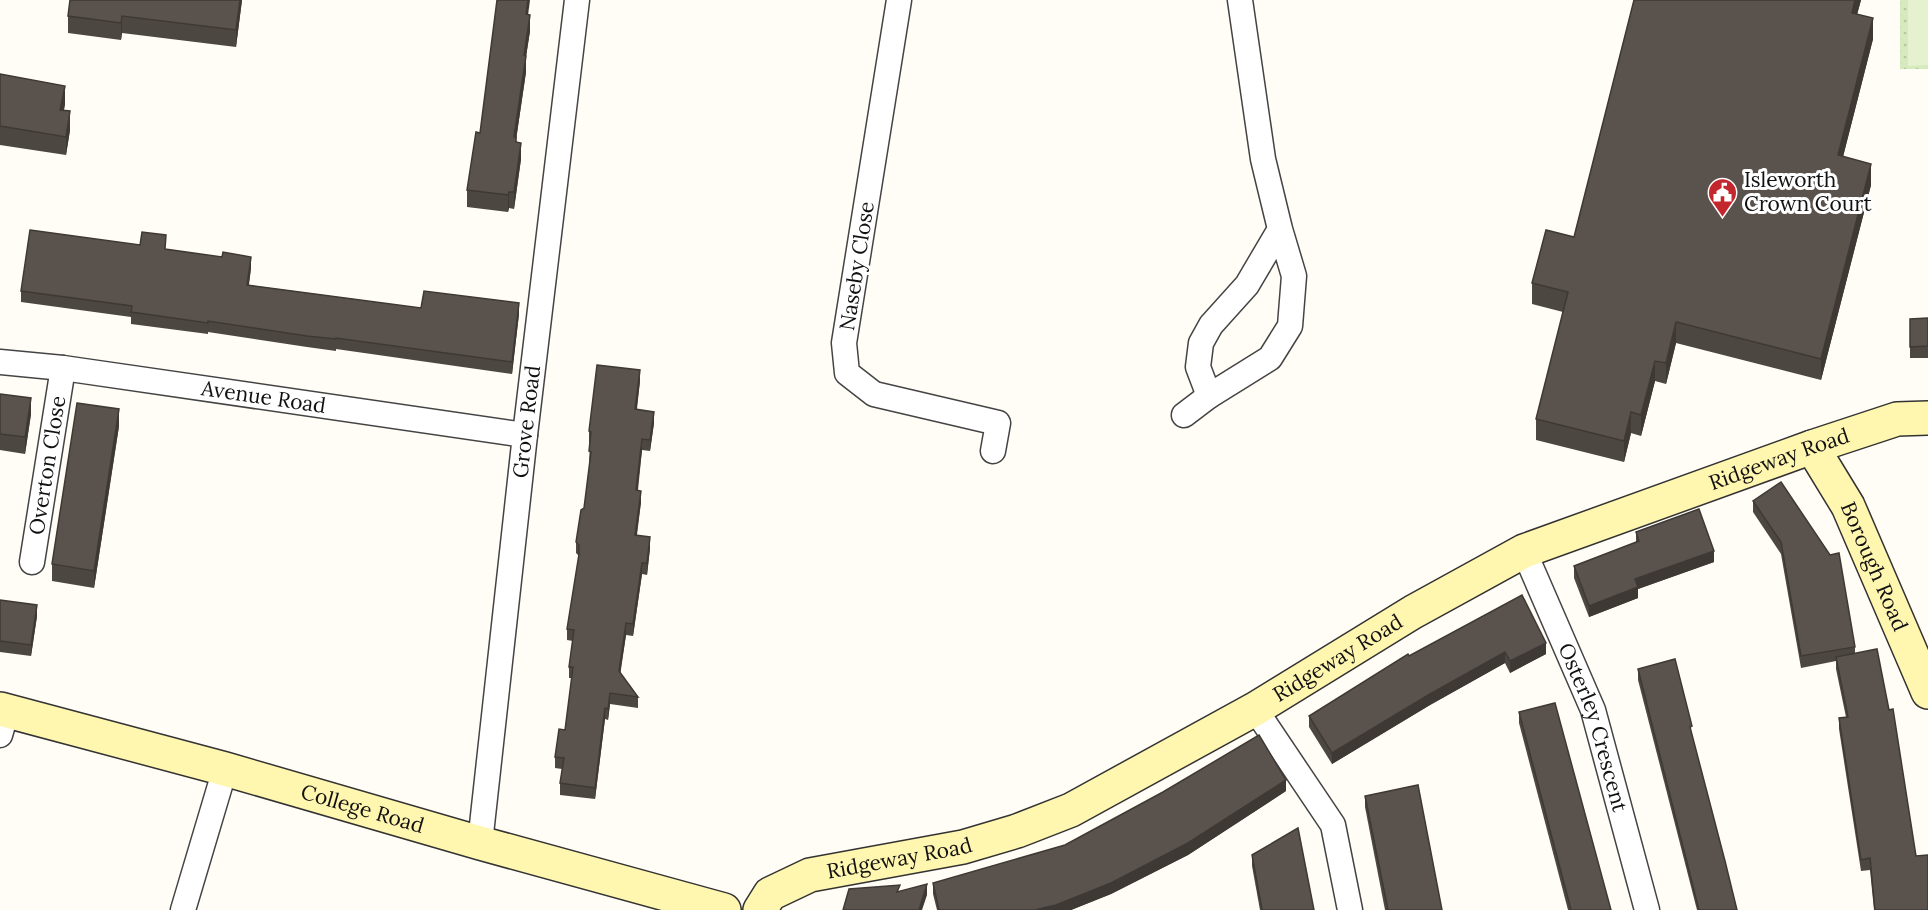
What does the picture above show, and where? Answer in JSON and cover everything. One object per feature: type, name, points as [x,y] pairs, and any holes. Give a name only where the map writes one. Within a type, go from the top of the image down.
[{"type":"street","name":"Grove Road","points":[[480,843],[525,435],[577,0]]},
{"type":"street","name":"Naseby Close","points":[[899,0],[844,343],[847,373],[874,394],[1007,426],[993,451]]},
{"type":"street","points":[[1184,415],[1209,396],[1270,358],[1290,326],[1294,276],[1263,159],[1240,0]]},
{"type":"street","points":[[1209,396],[1198,367],[1201,343],[1211,325],[1247,285],[1280,229]]},
{"type":"street","name":"Avenue Road","points":[[0,362],[63,368],[525,435]]},
{"type":"street","name":"Overton Close","points":[[32,562],[63,368]]},
{"type":"street","name":"Ridgeway Road","points":[[760,910],[770,894],[810,875],[963,847],[1017,831],[1071,810],[1256,709],[1413,612],[1524,551],[1812,447],[1897,419],[1928,418]]},
{"type":"street","name":"Borough Road","points":[[1812,447],[1848,506],[1928,692]]},
{"type":"street","name":"Osterley Crescent","points":[[1524,551],[1593,710],[1647,910]]},
{"type":"street","points":[[1256,709],[1333,825],[1350,910]]},
{"type":"street","name":"College Road","points":[[2,719],[225,769],[480,843],[724,910]]},
{"type":"street","points":[[183,910],[225,769]]},
{"type":"green space","points":[[1900,0],[1928,0],[1928,69],[1900,69]]},
{"type":"green space","points":[[1908,0],[1928,0],[1928,65],[1908,66]]},
{"type":"building","points":[[70,0],[240,0],[236,30],[122,16],[121,23],[68,16]]},
{"type":"building","points":[[497,0],[528,0],[526,14],[530,15],[514,137],[516,137],[516,142],[521,143],[514,192],[509,192],[508,195],[467,190],[476,132],[480,133]]},
{"type":"building","name":"Isleworth Crown Court","points":[[1634,0],[1855,0],[1852,13],[1873,18],[1838,155],[1871,164],[1821,359],[1676,322],[1666,363],[1655,361],[1641,415],[1631,412],[1624,441],[1536,419],[1568,292],[1532,283],[1546,230],[1574,237]]},
{"type":"building","points":[[0,74],[65,86],[60,110],[70,111],[66,137],[0,126]]},
{"type":"building","points":[[30,230],[140,245],[142,232],[166,235],[165,249],[222,257],[223,252],[251,257],[247,285],[421,308],[424,291],[519,303],[512,362],[131,312],[132,306],[21,291]]},
{"type":"building","points":[[1928,318],[1928,346],[1910,347],[1910,319]]},
{"type":"building","points":[[597,365],[640,370],[635,409],[654,412],[650,440],[642,439],[636,490],[641,491],[635,535],[650,537],[647,563],[642,563],[633,624],[626,623],[619,671],[638,697],[610,693],[608,709],[605,708],[595,788],[560,783],[564,758],[555,757],[559,729],[565,730],[573,667],[569,667],[574,630],[567,629],[579,554],[579,545],[576,542],[581,510],[584,508],[591,452],[589,451],[591,432],[589,431]]},
{"type":"building","points":[[0,394],[31,398],[25,437],[0,434]]},
{"type":"building","points":[[77,403],[119,409],[94,571],[52,564]]},
{"type":"building","points":[[1781,482],[1830,555],[1839,553],[1855,647],[1801,656],[1781,542],[1753,501]]},
{"type":"building","points":[[1699,509],[1714,551],[1635,579],[1638,587],[1589,606],[1574,566],[1639,541],[1636,532]]},
{"type":"building","points":[[1522,595],[1546,643],[1510,661],[1505,652],[1332,753],[1309,716],[1408,654],[1409,656]]},
{"type":"building","points":[[0,600],[37,605],[31,645],[0,641]]},
{"type":"building","points":[[1877,649],[1889,710],[1893,709],[1916,856],[1928,855],[1928,910],[1875,910],[1870,858],[1861,860],[1839,718],[1848,717],[1836,657]]},
{"type":"building","points":[[1675,659],[1737,910],[1699,910],[1638,669]]},
{"type":"building","points":[[1555,703],[1611,910],[1571,910],[1519,712]]},
{"type":"building","points":[[1259,735],[1286,780],[1188,843],[1111,883],[1056,905],[1035,910],[939,910],[933,883],[1065,845],[1163,792]]},
{"type":"building","points":[[1418,785],[1442,910],[1388,910],[1365,796]]},
{"type":"building","points":[[1298,828],[1314,910],[1262,910],[1252,855]]},
{"type":"building","points":[[927,884],[919,910],[843,910],[849,889],[900,885],[897,892]]},
{"type":"place","name":"Isleworth Crown Court","points":[[1723,218]]}]
